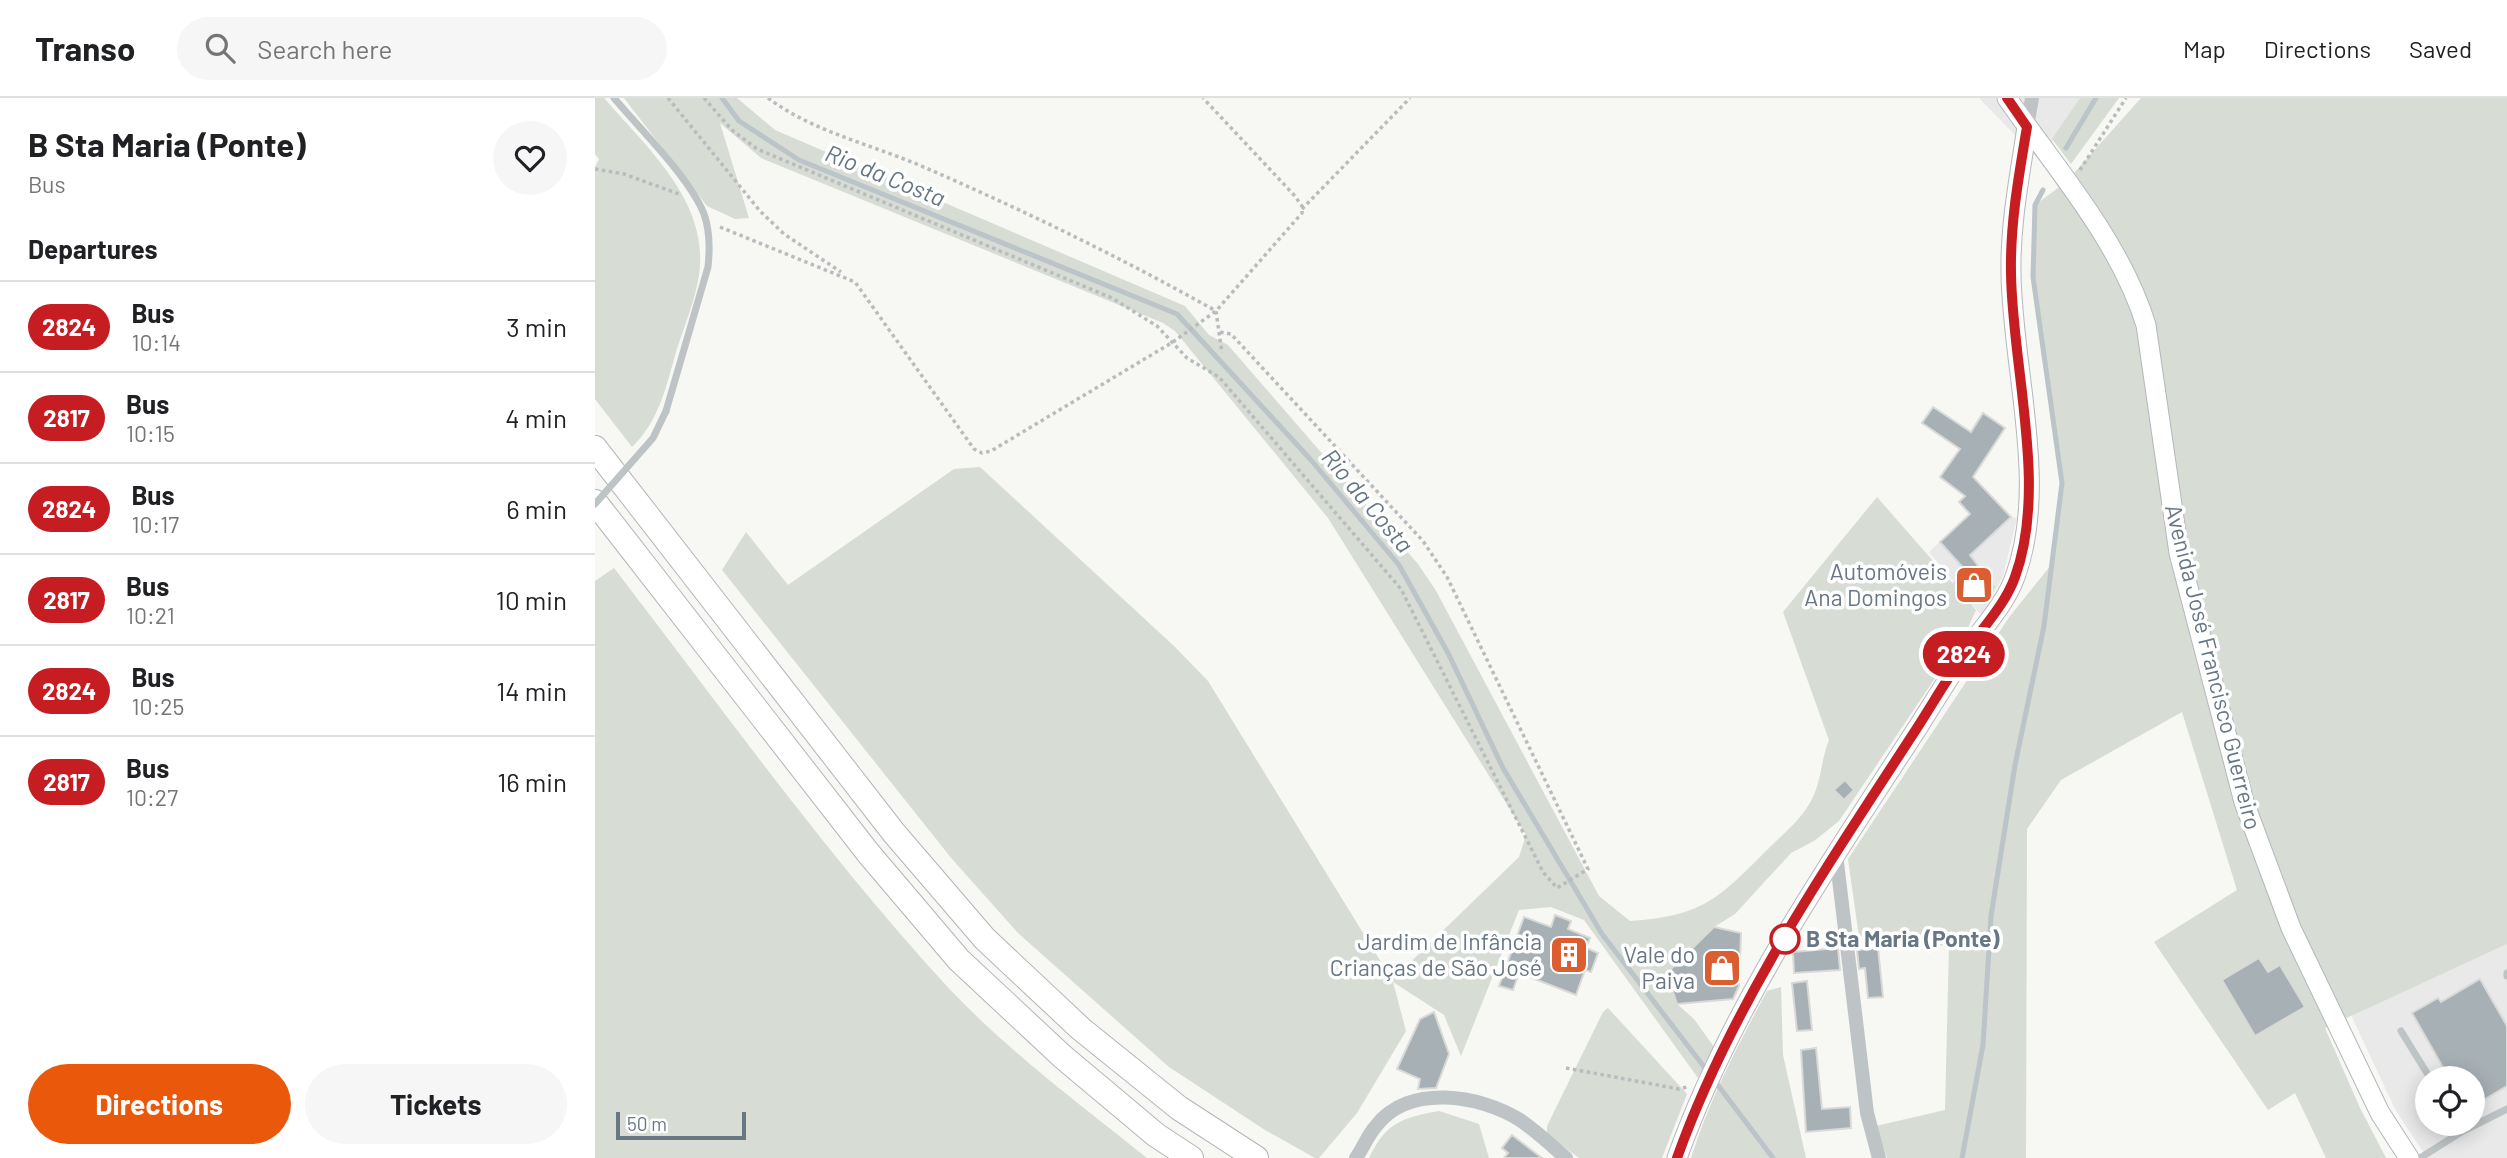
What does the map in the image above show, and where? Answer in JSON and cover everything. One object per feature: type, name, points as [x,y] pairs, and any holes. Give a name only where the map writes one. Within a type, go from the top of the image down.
[{"type":"highway","points":[[595,448],[894,834],[985,939],[1081,1030],[1179,1108],[1254,1156]]},
{"type":"highway","points":[[595,503],[869,854],[959,960],[1063,1057],[1156,1135],[1191,1158]]},
{"type":"main road","name":"Avenida José Francisco Guerreiro","points":[[2007,98],[2121,263],[2136,293],[2146,325],[2179,553],[2243,802],[2291,928],[2380,1113],[2409,1158]]},
{"type":"main road","points":[[1677,1158],[1721,1057],[1794,923],[1965,652],[2004,600],[2015,577],[2025,532],[2028,486],[2011,275],[2011,243],[2027,127]]},
{"type":"street","points":[[2027,127],[2032,98]]},
{"type":"street","points":[[1836,854],[1867,1112],[1879,1158]]},
{"type":"street","points":[[1356,1158],[1376,1125],[1395,1109],[1440,1097],[1464,1099],[1497,1109],[1520,1120],[1566,1158]]},
{"type":"lane","points":[[595,503],[653,438],[666,411],[708,267],[710,243],[707,225],[692,192],[614,98]]},
{"type":"lane","points":[[2401,1031],[2423,1066]]},
{"type":"lane","points":[[2485,1120],[2507,1109]]},
{"type":"lane","points":[[2420,1158],[2455,1136]]},
{"type":"path","points":[[668,98],[760,211],[784,234],[855,282],[974,449],[982,453],[1000,446],[1175,341],[1216,311],[1296,220],[1302,209],[1410,98]]},
{"type":"path","points":[[704,98],[732,130],[757,149],[1112,298],[1157,326],[1175,341],[1187,358],[1219,377],[1401,589],[1543,872],[1557,888],[1588,869],[1447,577],[1423,541],[1231,334],[1220,332]]},
{"type":"path","points":[[768,98],[811,125],[916,164],[1123,260],[1216,311]]},
{"type":"path","points":[[1203,98],[1294,195],[1302,209]]},
{"type":"path","points":[[2070,186],[2126,98]]},
{"type":"path","points":[[595,169],[624,174],[675,195],[692,192]]},
{"type":"path","points":[[707,225],[717,226],[845,276]]},
{"type":"path","points":[[1216,311],[1221,353]]},
{"type":"path","points":[[1566,1068],[1679,1089]]},
{"type":"shaded area","points":[[595,98],[604,98],[672,178],[695,224],[700,248],[695,294],[665,391],[649,426],[632,447],[595,399],[595,167],[599,159],[595,154]]},
{"type":"shaded area","points":[[624,98],[737,98],[775,130],[1185,306],[1209,335],[1228,345],[1418,564],[1435,589],[1599,896],[1630,921],[1675,915],[1708,902],[1736,881],[1794,823],[1813,798],[1829,740],[1783,612],[1877,497],[1976,610],[1966,632],[1839,821],[1814,841],[1791,853],[1735,914],[1714,927],[1668,972],[1677,1004],[1694,1019],[1714,1047],[1698,1078],[1584,920],[1551,907],[1519,910],[1461,1056],[1444,1015],[1393,982],[1406,1031],[1357,1113],[1319,1158],[1315,1158],[1265,1130],[1169,1067],[1019,934],[952,859],[722,570],[746,532],[788,585],[954,469],[980,467],[1174,646],[1208,681],[1392,980],[1519,857],[1526,835],[1328,518],[1175,331],[1163,323],[761,158],[720,123],[749,218],[735,219],[707,206]]},
{"type":"shaded area","points":[[1979,98],[2080,98],[2040,161]]},
{"type":"shaded area","points":[[2080,98],[2119,98],[2071,164],[2052,139]]},
{"type":"shaded area","points":[[2141,98],[2507,98],[2507,944],[2325,1028],[2360,1108],[2386,1158],[2326,1158],[2295,1093],[2268,1110],[2154,942],[2237,890],[2182,712],[2061,780],[2027,829],[2026,1158],[1887,1158],[1876,1126],[1945,1110],[1949,946],[1859,937],[1848,859],[2010,616],[2051,565],[2062,483],[2033,277],[2035,205],[2066,182]]},
{"type":"shaded area","points":[[1970,492],[1980,504],[1991,495],[2011,517],[2017,518],[2003,576],[1982,616],[1929,552],[1970,514],[1959,502]]},
{"type":"shaded area","points":[[614,568],[815,831],[943,982],[1016,1052],[1147,1158],[595,1158],[595,581]]},
{"type":"shaded area","points":[[2507,944],[2507,1158],[2427,1158],[2396,1111],[2351,1015]]},
{"type":"shaded area","points":[[1781,987],[1783,1055],[1806,1158],[1691,1158],[1715,1094],[1767,991]]},
{"type":"shaded area","points":[[1608,1008],[1687,1094],[1662,1158],[1579,1158],[1547,1134],[1547,1126],[1603,1012]]},
{"type":"shaded area","points":[[1439,1111],[1479,1124],[1489,1158],[1369,1158],[1389,1129],[1405,1119]]},
{"type":"building","points":[[1933,407],[1971,432],[1983,413],[2005,428],[1973,477],[2011,517],[1970,555],[1994,587],[1970,605],[1954,583],[1968,573],[1940,542],[1970,514],[1959,502],[1965,496],[1940,477],[1960,449],[1922,423]]},
{"type":"building","points":[[1845,780],[1854,790],[1844,800],[1834,790]]},
{"type":"building","name":"Jardim de Infância Crianças de São José","points":[[1555,915],[1571,921],[1568,929],[1590,938],[1586,948],[1598,953],[1591,972],[1585,970],[1576,995],[1519,973],[1513,990],[1499,986],[1524,917],[1551,927]]},
{"type":"building","points":[[1714,927],[1741,933],[1739,986],[1733,999],[1677,1004],[1667,973]]},
{"type":"building","points":[[1838,948],[1840,970],[1794,973],[1793,952]]},
{"type":"building","points":[[1878,948],[1883,997],[1868,998],[1865,968],[1859,969],[1857,950]]},
{"type":"building","points":[[2259,958],[2268,972],[2280,965],[2305,1007],[2255,1036],[2222,980]]},
{"type":"building","points":[[2480,979],[2507,1026],[2507,1086],[2485,1099],[2485,1066],[2442,1066],[2412,1013],[2438,998],[2441,1002]]},
{"type":"building","points":[[1807,981],[1812,1030],[1797,1031],[1792,983]]},
{"type":"building","points":[[1434,1012],[1449,1054],[1436,1088],[1418,1089],[1420,1079],[1397,1069],[1420,1019]]},
{"type":"building","points":[[1816,1048],[1822,1109],[1850,1107],[1851,1128],[1806,1132],[1801,1050]]},
{"type":"building","points":[[1512,1135],[1542,1158],[1504,1158],[1508,1153],[1502,1148]]},
{"type":"waterway","name":"Rio da Costa","points":[[722,98],[739,121],[799,160],[1177,314],[1311,460],[1399,565],[1448,653],[1503,768],[1602,934],[1708,1072]]},
{"type":"waterway","points":[[2066,148],[2096,98]]},
{"type":"waterway","points":[[1962,1158],[1983,1045],[1991,916],[2015,765],[2044,626],[2062,483],[2033,277],[2035,205],[2043,190]]},
{"type":"waterway","name":"Rio da Costa","points":[[1714,1080],[1773,1158]]},
{"type":"bus line","name":"2824","points":[[1677,1158],[1721,1057],[1813,889],[1965,652],[2004,600],[2015,577],[2025,532],[2028,486],[2011,275],[2012,232],[2027,127],[2007,98]]},
{"type":"place","name":"Automóveis Ana Domingos","points":[[1974,585]]},
{"type":"place","name":"B Sta Maria (Ponte)","points":[[1785,939]]},
{"type":"place","name":"Jardim de Infância Crianças de São José","points":[[1569,955]]},
{"type":"place","name":"Vale do Paiva","points":[[1722,968]]}]
